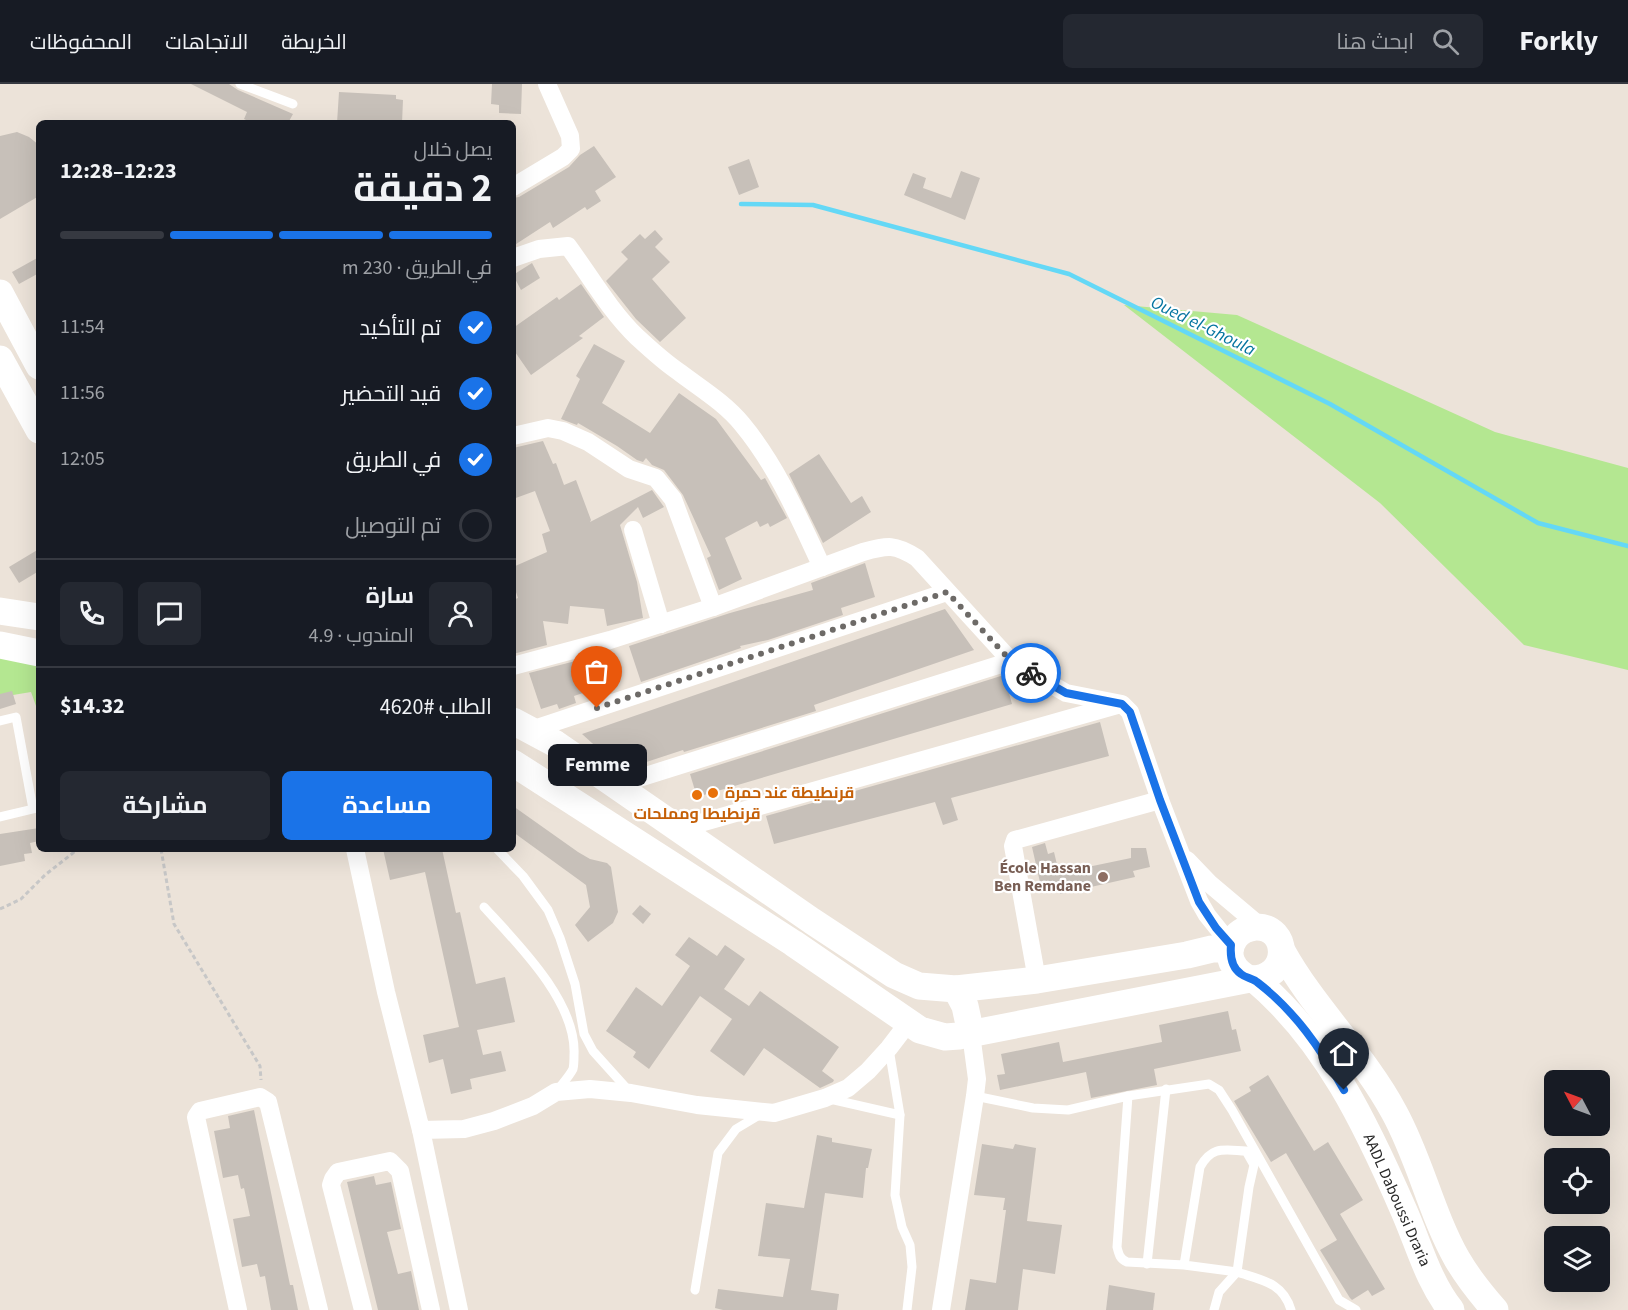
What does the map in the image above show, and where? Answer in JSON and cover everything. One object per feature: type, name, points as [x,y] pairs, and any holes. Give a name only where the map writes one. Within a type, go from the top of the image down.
[{"type":"street","points":[[516,185],[563,157],[571,148],[570,136],[547,84]]},
{"type":"street","points":[[516,257],[539,249],[568,246],[611,307],[636,336],[676,370],[715,398],[741,422],[760,448],[799,517],[822,567]]},
{"type":"street","points":[[0,293],[36,360]]},
{"type":"street","points":[[0,359],[36,425]]},
{"type":"street","points":[[516,435],[548,428],[563,431],[588,442],[629,469],[656,478],[673,499],[713,607]]},
{"type":"street","points":[[633,530],[661,624]]},
{"type":"street","points":[[516,665],[661,624],[863,552],[888,546],[901,548],[917,558],[1011,661],[1066,693],[1122,704],[1130,712],[1160,800],[1199,902],[1231,947]]},
{"type":"street","points":[[522,726],[947,592]]},
{"type":"street","points":[[0,611],[36,617]]},
{"type":"street","points":[[0,645],[36,652]]},
{"type":"street","points":[[617,786],[1011,661]]},
{"type":"street","points":[[679,829],[1122,704]]},
{"type":"street","points":[[522,726],[556,744],[894,975],[919,986],[956,990],[1037,980],[1231,947]]},
{"type":"street","points":[[516,765],[793,943],[920,1030],[945,1037],[971,1034],[1269,976],[1281,961],[1282,951]]},
{"type":"street","points":[[1037,980],[1013,846],[1015,840],[1160,800]]},
{"type":"street","points":[[1180,851],[1210,884],[1261,927],[1276,936],[1282,951],[1311,998],[1377,1084],[1394,1111],[1456,1258],[1468,1277],[1495,1310]]},
{"type":"street","points":[[356,852],[386,992],[421,1130],[459,1310]]},
{"type":"street","points":[[1252,979],[1241,975],[1234,968],[1230,958],[1231,947],[1236,937],[1243,931],[1251,927],[1261,927]]},
{"type":"street","name":"AADL Daboussi Draria","points":[[1252,979],[1294,1017],[1327,1061],[1352,1104],[1394,1187],[1433,1283],[1451,1310]]},
{"type":"street","points":[[421,1130],[464,1129],[494,1121],[533,1106],[556,1092],[590,1089],[631,1093],[697,1105],[774,1113],[825,1098],[848,1088],[868,1071],[902,1031],[910,1003],[919,986]]},
{"type":"street","points":[[941,1310],[975,1096],[976,1061],[965,1006],[956,990]]},
{"type":"street","points":[[238,1310],[196,1117],[200,1111],[261,1097],[268,1102],[319,1310]]},
{"type":"street","points":[[363,1310],[331,1185],[338,1172],[390,1161],[400,1171],[431,1310]]},
{"type":"lane","points":[[240,84],[293,104]]},
{"type":"lane","points":[[0,721],[16,717],[33,809],[0,817]]},
{"type":"lane","points":[[500,852],[523,876],[548,910],[560,938],[574,984],[585,1034],[593,1051],[631,1093]]},
{"type":"lane","points":[[484,907],[518,943],[546,980],[566,1015],[574,1047],[573,1068],[556,1092]]},
{"type":"lane","points":[[889,1048],[900,1115],[895,1195],[902,1227],[910,1245],[912,1267],[907,1310]]},
{"type":"lane","points":[[975,1096],[1033,1108],[1068,1110],[1166,1089],[1209,1084],[1215,1086],[1232,1110],[1258,1164],[1339,1300],[1356,1310]]},
{"type":"lane","points":[[1147,1264],[1166,1089]]},
{"type":"lane","points":[[1128,1096],[1117,1248],[1119,1257],[1122,1260],[1147,1264],[1184,1265],[1237,1272],[1272,1284],[1285,1294],[1291,1310]]},
{"type":"lane","points":[[825,1098],[900,1115]]},
{"type":"lane","points":[[695,1290],[718,1153],[736,1129],[766,1112]]},
{"type":"lane","points":[[1184,1265],[1200,1167],[1206,1156],[1214,1151],[1246,1151],[1258,1164]]},
{"type":"lane","points":[[1214,1310],[1219,1292],[1237,1272],[1249,1186],[1258,1164]]},
{"type":"path","points":[[0,909],[21,899],[45,875],[74,852]]},
{"type":"path","points":[[162,852],[174,924],[260,1066],[261,1097]]},
{"type":"green space","points":[[1124,305],[1237,315],[1495,432],[1628,468],[1628,670],[1524,645],[1380,503]]},
{"type":"green space","points":[[0,653],[36,659],[36,706],[31,692],[1,697],[0,709]]},
{"type":"building","points":[[191,84],[229,84],[293,114],[290,120],[246,120],[244,119],[247,112]]},
{"type":"building","points":[[492,84],[522,84],[521,114],[499,113],[499,105],[491,104]]},
{"type":"building","points":[[339,92],[396,95],[396,99],[403,100],[402,120],[337,120]]},
{"type":"building","points":[[17,132],[36,143],[36,198],[0,219],[0,136]]},
{"type":"building","points":[[594,146],[616,177],[595,191],[601,201],[587,210],[585,207],[553,228],[550,222],[516,244],[516,198],[569,167],[580,155]]},
{"type":"building","points":[[749,159],[759,187],[739,195],[728,167]]},
{"type":"building","points":[[961,171],[980,178],[965,220],[904,195],[913,173],[926,178],[923,188],[951,198]]},
{"type":"building","points":[[655,230],[663,239],[655,247],[670,262],[652,279],[686,318],[660,342],[636,319],[606,281],[628,259],[621,252],[640,234],[645,239]]},
{"type":"building","points":[[36,259],[36,275],[19,284],[12,272]]},
{"type":"building","points":[[532,263],[540,278],[521,290],[516,281],[516,273]]},
{"type":"building","points":[[581,284],[604,317],[579,336],[583,338],[531,375],[516,353],[516,326],[557,297],[559,300]]},
{"type":"building","points":[[594,344],[625,361],[602,403],[650,433],[679,393],[716,419],[761,480],[765,478],[787,518],[770,527],[768,523],[760,527],[757,521],[725,538],[742,579],[719,590],[707,558],[711,556],[683,495],[664,470],[652,465],[646,458],[643,462],[637,460],[578,423],[577,425],[561,419],[580,379],[576,376]]},
{"type":"building","points":[[543,441],[553,464],[556,463],[564,485],[576,480],[590,522],[652,490],[664,507],[643,518],[638,507],[620,525],[637,582],[643,618],[607,626],[604,609],[570,606],[568,624],[543,621],[547,645],[516,653],[516,599],[518,598],[516,566],[547,552],[542,534],[550,531],[535,491],[516,498],[516,447]]},
{"type":"building","points":[[819,454],[851,503],[862,496],[871,512],[823,543],[789,474]]},
{"type":"building","points":[[36,551],[36,573],[19,583],[9,567]]},
{"type":"building","points":[[865,563],[875,597],[841,608],[843,615],[768,640],[740,646],[741,648],[641,682],[629,646],[730,613],[813,590],[811,583]]},
{"type":"building","points":[[945,609],[974,650],[814,705],[816,711],[622,770],[582,734]]},
{"type":"building","points":[[591,657],[601,687],[574,696],[576,703],[559,709],[557,704],[541,709],[529,673]]},
{"type":"building","points":[[1004,675],[1012,704],[697,797],[690,774]]},
{"type":"building","points":[[12,691],[16,704],[0,709],[0,694]]},
{"type":"building","points":[[1100,722],[1109,756],[951,798],[958,820],[943,825],[935,802],[774,844],[766,816]]},
{"type":"building","points":[[516,808],[578,852],[590,859],[607,863],[611,867],[618,912],[613,923],[588,942],[575,925],[590,907],[586,885],[516,834]]},
{"type":"building","points":[[36,828],[36,842],[30,843],[32,853],[24,854],[25,861],[0,866],[0,834]]},
{"type":"building","points":[[1045,843],[1048,854],[1054,852],[1059,873],[1131,858],[1131,848],[1146,848],[1150,867],[1133,871],[1135,877],[1060,894],[1058,888],[1042,891],[1032,847]]},
{"type":"building","points":[[384,852],[443,852],[456,913],[460,912],[476,984],[505,977],[515,1022],[477,1030],[483,1055],[501,1051],[506,1071],[470,1079],[472,1089],[451,1094],[443,1059],[429,1063],[423,1035],[459,1027],[425,872],[390,880]]},
{"type":"building","points":[[640,905],[651,914],[643,924],[632,914]]},
{"type":"building","points":[[689,937],[717,956],[725,945],[745,959],[724,989],[749,1006],[760,991],[839,1047],[822,1071],[834,1080],[833,1082],[820,1088],[764,1048],[744,1076],[710,1051],[732,1019],[700,996],[649,1069],[633,1057],[636,1052],[606,1031],[636,987],[662,1006],[690,966],[675,955]]},
{"type":"building","points":[[1228,1011],[1232,1030],[1236,1029],[1241,1051],[1154,1069],[1157,1085],[1091,1098],[1086,1072],[1000,1090],[997,1075],[1005,1074],[1001,1054],[1059,1042],[1063,1062],[1162,1042],[1159,1025]]},
{"type":"building","points":[[1268,1075],[1314,1151],[1328,1142],[1363,1200],[1340,1214],[1385,1289],[1372,1296],[1368,1290],[1352,1300],[1350,1298],[1320,1250],[1337,1240],[1286,1153],[1271,1162],[1234,1101],[1251,1091],[1249,1087]]},
{"type":"building","points":[[254,1110],[290,1285],[293,1285],[298,1310],[271,1310],[265,1276],[260,1277],[257,1264],[242,1267],[233,1219],[250,1216],[244,1188],[241,1189],[238,1175],[223,1178],[214,1131],[230,1128],[228,1116]]},
{"type":"building","points":[[817,1135],[832,1138],[832,1142],[872,1149],[868,1168],[866,1168],[863,1198],[825,1193],[811,1290],[839,1294],[837,1310],[723,1310],[715,1308],[718,1289],[783,1297],[790,1259],[758,1256],[766,1203],[804,1208]]},
{"type":"building","points":[[982,1144],[1013,1149],[1015,1144],[1036,1148],[1027,1221],[1062,1225],[1055,1274],[1023,1269],[1018,1310],[965,1310],[970,1279],[996,1283],[1006,1210],[1003,1210],[1005,1198],[974,1195]]},
{"type":"building","points":[[374,1176],[376,1185],[391,1182],[401,1229],[387,1232],[398,1274],[411,1271],[419,1310],[378,1310],[347,1182]]},
{"type":"building","points":[[1109,1285],[1155,1293],[1153,1310],[1106,1310]]},
{"type":"waterway","name":"Oued el-Ghoula","points":[[741,204],[813,205],[1069,274],[1330,404],[1538,523],[1628,546]]},
{"type":"way so far","points":[[597,708],[947,592],[1011,661],[1031,673]]},
{"type":"place","name":"Femme","points":[[597,708]]},
{"type":"place","name":"قرنطيطة عند حمرة","points":[[713,793]]},
{"type":"place","name":"قرنطيطا ومملحات","points":[[697,795]]},
{"type":"place","name":"École Hassan Ben Remdane","points":[[1103,877]]},
{"type":"route","points":[[1031,673],[1066,693],[1122,704],[1130,712],[1160,800],[1199,902],[1216,928],[1231,945],[1230,958],[1234,968],[1241,975],[1254,979],[1287,1008],[1315,1042],[1344,1090]]}]
